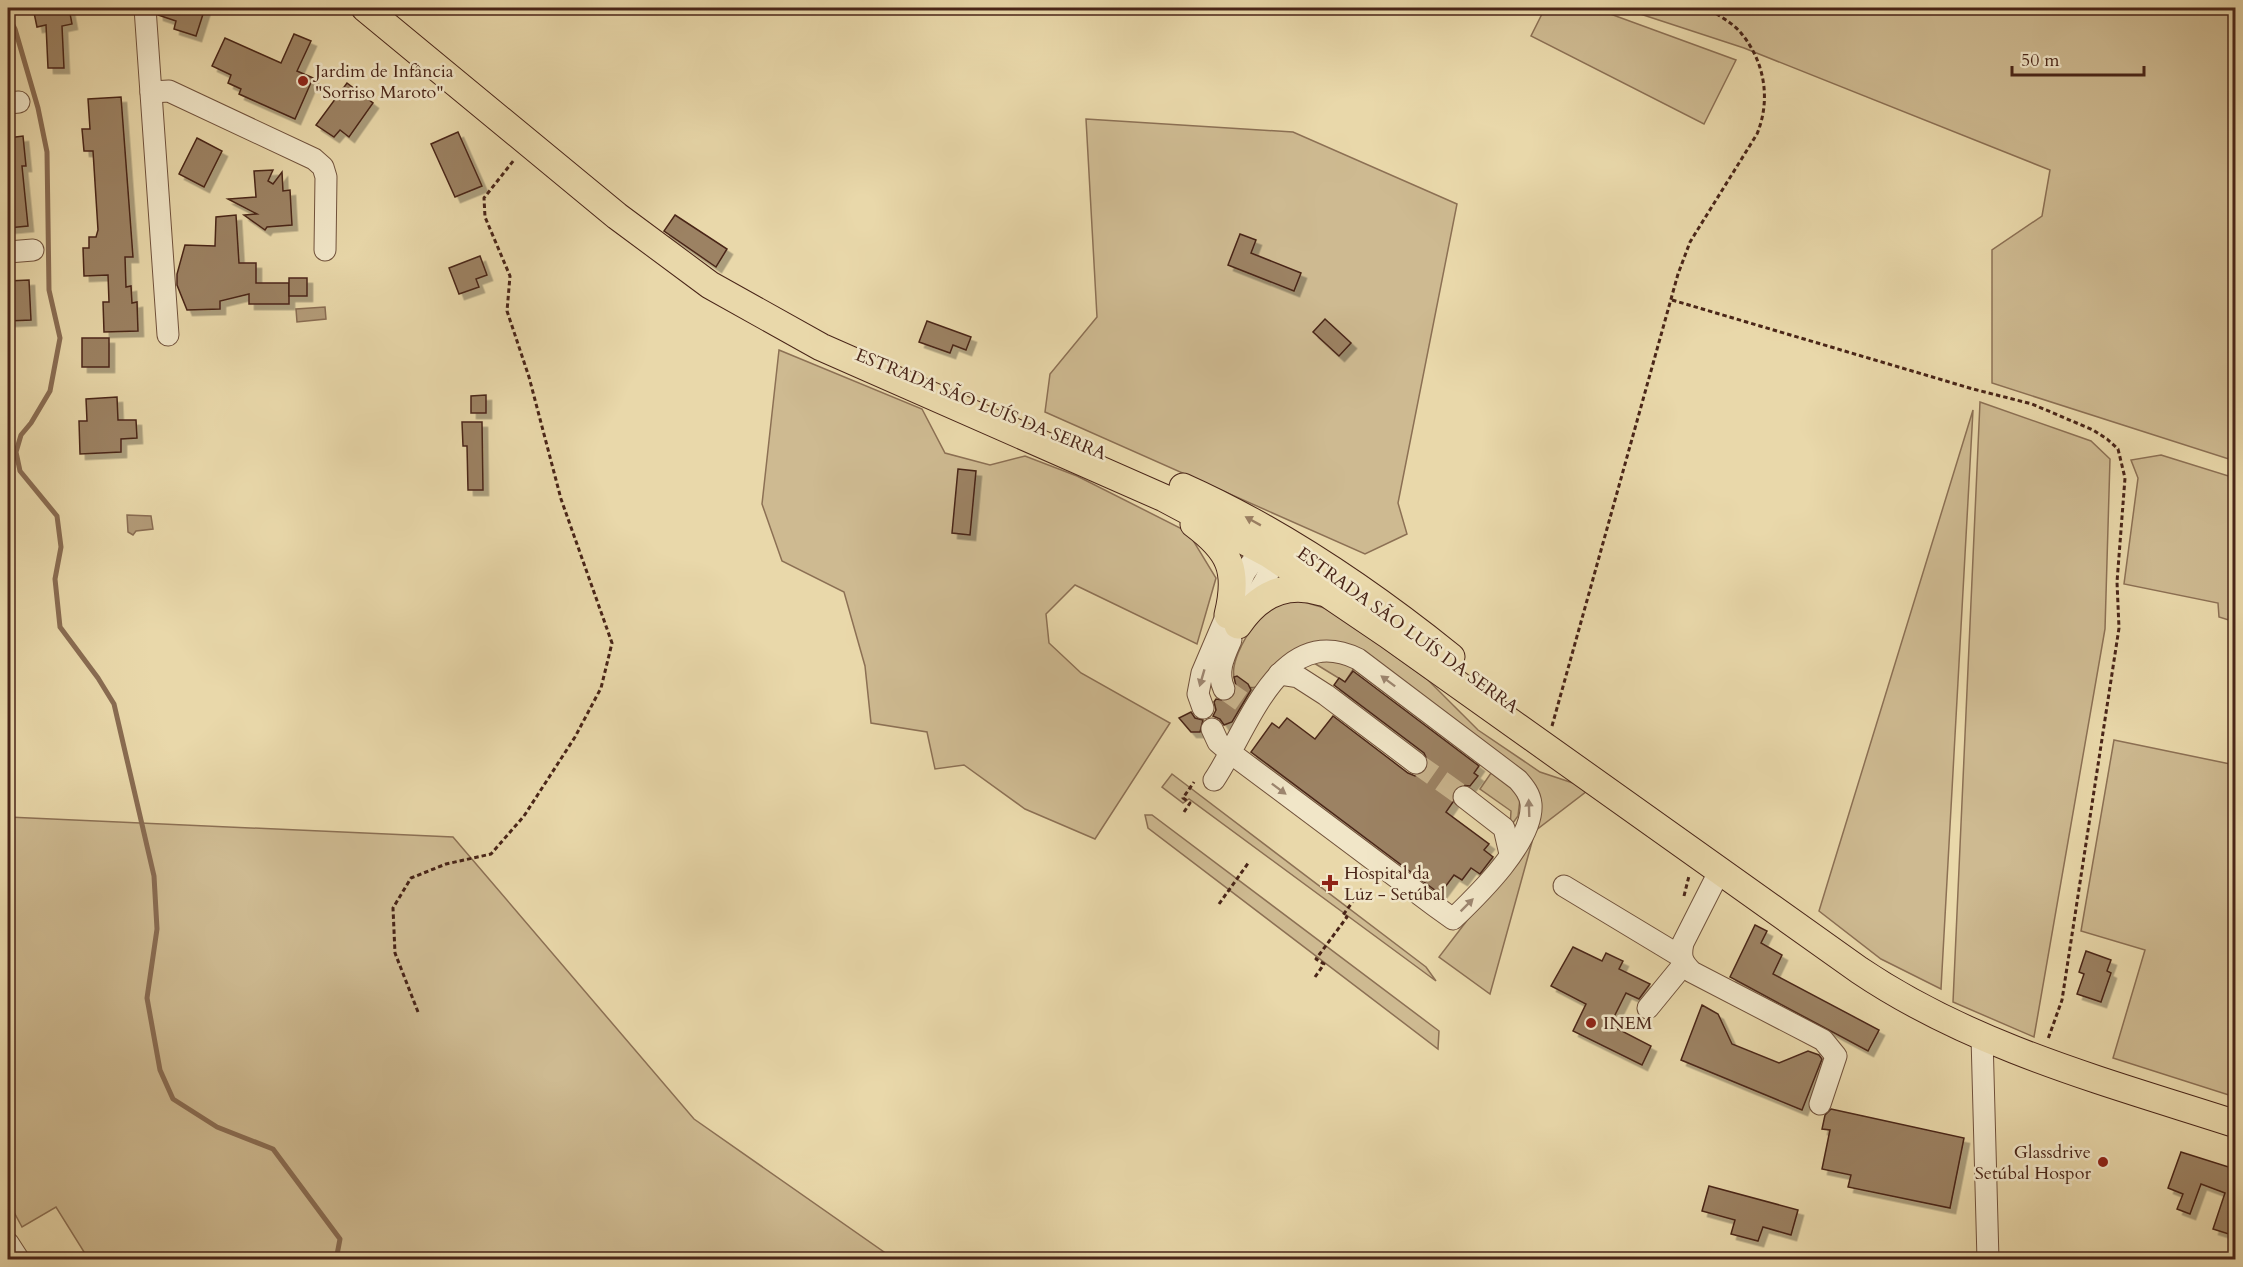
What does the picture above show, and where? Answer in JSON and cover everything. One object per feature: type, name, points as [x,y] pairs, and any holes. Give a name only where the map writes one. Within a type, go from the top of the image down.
[{"type":"main road","name":"ESTRADA SÃO LUÍS DA SERRA","points":[[365,8],[652,243],[735,301],[821,347],[1141,488],[1277,551],[1421,634],[1859,970]]},
{"type":"main road","name":"ESTRADA SÃO LUÍS DA SERRA","points":[[652,243],[721,288],[812,334],[1164,479],[1225,507],[1331,596],[1859,970],[1921,1008],[1982,1037],[2041,1060],[2235,1124]]},
{"type":"main road","points":[[1141,488],[1184,515],[1224,551],[1232,569],[1233,620]]},
{"type":"main road","points":[[1233,620],[1263,597],[1285,589],[1300,587],[1331,596]]},
{"type":"street","points":[[145,8],[168,335]]},
{"type":"street","points":[[151,92],[168,91],[314,159],[323,167],[326,177],[325,250]]},
{"type":"street","points":[[8,252],[33,250]]},
{"type":"street","points":[[1224,689],[1221,682],[1221,666],[1250,565],[1257,558],[1277,551]]},
{"type":"street","points":[[1203,708],[1198,694],[1202,674],[1233,620]]},
{"type":"street","points":[[1205,780],[1232,754],[1252,701],[1302,655],[1325,650],[1348,654],[1358,659],[1518,780],[1527,791],[1531,805],[1530,819],[1510,854],[1476,897],[1453,919],[1232,754],[1218,742],[1212,729]]},
{"type":"street","points":[[1279,674],[1298,677],[1326,695],[1416,763]]},
{"type":"street","points":[[1464,797],[1504,828],[1510,854]]},
{"type":"street","points":[[1648,1008],[1682,960],[1683,943],[1720,870]]},
{"type":"street","points":[[1564,886],[1682,960],[1692,972],[1823,1040],[1836,1056],[1820,1104]]},
{"type":"street","points":[[1982,1037],[1988,1260]]},
{"type":"street","points":[[8,1243],[19,1260]]},
{"type":"path","points":[[1550,734],[1690,242],[1757,134],[1765,115],[1765,87],[1758,62],[1741,32],[1707,8]]},
{"type":"path","points":[[418,1012],[395,952],[393,908],[411,878],[446,864],[491,854],[524,816],[575,737],[601,688],[612,643],[561,499],[529,377],[507,311],[510,276],[485,217],[484,198],[529,143]]},
{"type":"path","points":[[1672,300],[1973,389],[2032,404],[2093,430],[2118,449],[2125,478],[2117,582],[2119,628],[2062,1000],[2041,1060]]},
{"type":"path","points":[[1184,812],[1190,802],[1183,798],[1205,780]]},
{"type":"path","points":[[1219,903],[1249,862]]},
{"type":"path","points":[[1315,977],[1324,964],[1316,959],[1347,917],[1343,915],[1362,889]]},
{"type":"shaded area","points":[[1545,8],[1594,8],[1736,60],[1704,124],[1531,36]]},
{"type":"shaded area","points":[[1622,8],[2235,8],[2235,461],[1992,383],[1992,250],[2042,216],[2050,170],[1744,48]]},
{"type":"shaded area","points":[[1086,119],[1293,132],[1457,204],[1398,503],[1407,534],[1365,554],[1045,412],[1050,374],[1097,317]]},
{"type":"shaded area","points":[[325,307],[326,319],[297,322],[296,309]]},
{"type":"shaded area","points":[[779,350],[922,409],[945,453],[990,465],[1025,456],[1077,476],[1188,532],[1216,578],[1197,644],[1075,585],[1046,614],[1049,643],[1081,673],[1170,723],[1095,839],[1025,809],[964,765],[935,769],[927,732],[871,723],[865,666],[844,592],[782,561],[762,504]]},
{"type":"shaded area","points":[[1980,402],[2091,441],[2110,459],[2105,629],[2034,1037],[1953,1002]]},
{"type":"shaded area","points":[[1973,410],[1941,989],[1881,959],[1819,911]]},
{"type":"shaded area","points":[[2161,455],[2235,478],[2235,622],[2219,617],[2218,603],[2124,584],[2138,478],[2131,460]]},
{"type":"shaded area","points":[[127,515],[151,516],[153,529],[136,531],[133,535],[128,532]]},
{"type":"shaded area","points":[[1301,601],[1328,609],[1378,644],[1428,680],[1478,730],[1540,772],[1576,784],[1587,791],[1535,831],[1490,994],[1439,957],[1521,850],[1538,810],[1337,646],[1257,687],[1242,686],[1235,679],[1234,667],[1238,653],[1256,622],[1278,604]]},
{"type":"shaded area","points":[[1311,658],[1356,665],[1345,682],[1309,660]]},
{"type":"shaded area","points":[[2114,740],[2235,765],[2235,1097],[2113,1058],[2145,950],[2081,931]]},
{"type":"shaded area","points":[[1491,773],[1513,789],[1520,799],[1518,816],[1510,827],[1511,811],[1480,789]]},
{"type":"shaded area","points":[[1172,774],[1426,967],[1436,981],[1189,799],[1183,803],[1162,787]]},
{"type":"shaded area","points":[[1145,815],[1152,815],[1439,1031],[1438,1049],[1148,828]]},
{"type":"shaded area","points":[[8,817],[453,837],[694,1119],[894,1259],[89,1260],[56,1207],[22,1227],[8,1201]]},
{"type":"building","points":[[33,8],[69,8],[72,24],[62,26],[64,68],[48,68],[46,25],[37,27]]},
{"type":"building","points":[[158,8],[205,8],[196,36],[174,29],[176,21],[158,15]]},
{"type":"building","points":[[294,34],[311,41],[297,71],[313,78],[295,119],[239,94],[241,89],[228,83],[231,75],[212,66],[225,38],[281,63]]},
{"type":"building","points":[[347,83],[373,103],[349,137],[340,130],[334,137],[316,125]]},
{"type":"building","points":[[121,97],[133,257],[125,257],[126,287],[131,286],[132,303],[137,302],[138,331],[104,332],[103,302],[109,302],[108,275],[84,276],[83,248],[89,248],[89,237],[96,237],[98,230],[93,151],[84,151],[82,129],[90,129],[88,99]]},
{"type":"building","points":[[458,132],[482,186],[455,197],[431,144]]},
{"type":"building","points":[[23,136],[26,166],[22,166],[28,226],[8,228],[8,138]]},
{"type":"building","points":[[197,138],[222,151],[204,187],[179,174]]},
{"type":"building","points":[[273,170],[268,181],[273,184],[282,172],[283,191],[290,190],[292,225],[267,227],[265,230],[244,215],[257,214],[228,199],[256,197],[254,171]]},
{"type":"building","points":[[236,215],[239,263],[256,263],[256,283],[289,283],[289,304],[249,304],[249,294],[220,301],[220,309],[187,310],[177,285],[177,274],[185,245],[215,246],[216,217]]},
{"type":"building","points":[[675,215],[727,249],[716,267],[664,231]]},
{"type":"building","points":[[1240,234],[1256,240],[1251,253],[1301,273],[1294,291],[1228,265]]},
{"type":"building","points":[[480,256],[487,275],[476,279],[479,287],[459,294],[449,268]]},
{"type":"building","points":[[289,278],[307,278],[307,296],[289,296]]},
{"type":"building","points":[[29,280],[31,320],[8,321],[8,281]]},
{"type":"building","points":[[1325,319],[1351,343],[1339,356],[1313,332]]},
{"type":"building","points":[[927,321],[971,337],[966,350],[953,345],[950,353],[919,342]]},
{"type":"building","points":[[82,338],[109,338],[109,367],[82,367]]},
{"type":"building","points":[[486,395],[486,413],[471,413],[471,396]]},
{"type":"building","points":[[117,397],[118,420],[136,420],[137,438],[121,439],[121,452],[80,454],[79,421],[87,421],[86,399]]},
{"type":"building","points":[[462,422],[482,422],[483,490],[468,490],[467,446],[463,446]]},
{"type":"building","points":[[958,469],[976,471],[970,535],[952,533]]},
{"type":"building","points":[[1353,671],[1479,766],[1474,773],[1478,776],[1470,786],[1460,785],[1454,790],[1453,802],[1446,812],[1489,844],[1484,850],[1493,857],[1480,874],[1471,868],[1462,880],[1454,875],[1440,894],[1251,752],[1272,723],[1279,728],[1287,718],[1315,739],[1333,716],[1408,773],[1415,776],[1426,771],[1429,764],[1424,753],[1334,685],[1339,678],[1345,682]]},
{"type":"building","points":[[1237,676],[1248,684],[1251,690],[1232,722],[1224,725],[1220,719],[1213,716],[1216,710],[1214,702],[1216,699],[1228,701],[1233,698],[1237,691],[1234,677]]},
{"type":"building","points":[[1191,712],[1195,718],[1203,720],[1200,732],[1191,732],[1179,718]]},
{"type":"building","points":[[1755,925],[1767,931],[1761,943],[1782,955],[1773,974],[1879,1030],[1868,1051],[1730,977]]},
{"type":"building","points":[[1573,947],[1602,961],[1606,953],[1623,961],[1619,969],[1650,984],[1639,999],[1626,993],[1610,1025],[1651,1046],[1642,1065],[1573,1031],[1586,1004],[1551,986]]},
{"type":"building","points":[[2086,951],[2111,960],[2107,971],[2111,973],[2101,1002],[2077,994],[2084,974],[2079,972]]},
{"type":"building","points":[[1702,1005],[1718,1014],[1732,1044],[1779,1063],[1808,1051],[1819,1055],[1822,1059],[1802,1110],[1681,1060]]},
{"type":"building","points":[[1831,1109],[1964,1138],[1950,1208],[1848,1187],[1851,1175],[1822,1169],[1830,1130],[1822,1129],[1825,1115]]},
{"type":"building","points":[[2181,1152],[2235,1169],[2235,1236],[2213,1229],[2225,1193],[2201,1184],[2190,1214],[2177,1209],[2183,1194],[2168,1188]]},
{"type":"building","points":[[1709,1186],[1798,1210],[1791,1235],[1763,1227],[1758,1241],[1731,1234],[1735,1220],[1702,1211]]},
{"type":"waterway","points":[[8,15],[15,29],[38,108],[47,152],[49,290],[60,338],[50,391],[21,435],[16,452],[20,471],[57,516],[61,547],[55,579],[60,627],[98,678],[114,704],[154,876],[157,929],[147,998],[160,1070],[173,1099],[217,1127],[273,1149],[340,1239],[336,1260]]},
{"type":"tunnel","points":[[1224,689],[1244,703]]},
{"type":"tunnel","points":[[1416,763],[1464,797]]},
{"type":"place","name":"Jardim de Infância \"Sorriso Maroto\"","points":[[303,81]]},
{"type":"place","name":"Hospital da Luz - Setúbal","points":[[1330,883]]},
{"type":"place","name":"INEM","points":[[1591,1023]]},
{"type":"place","name":"Glassdrive Setúbal Hospor","points":[[2103,1162]]}]
